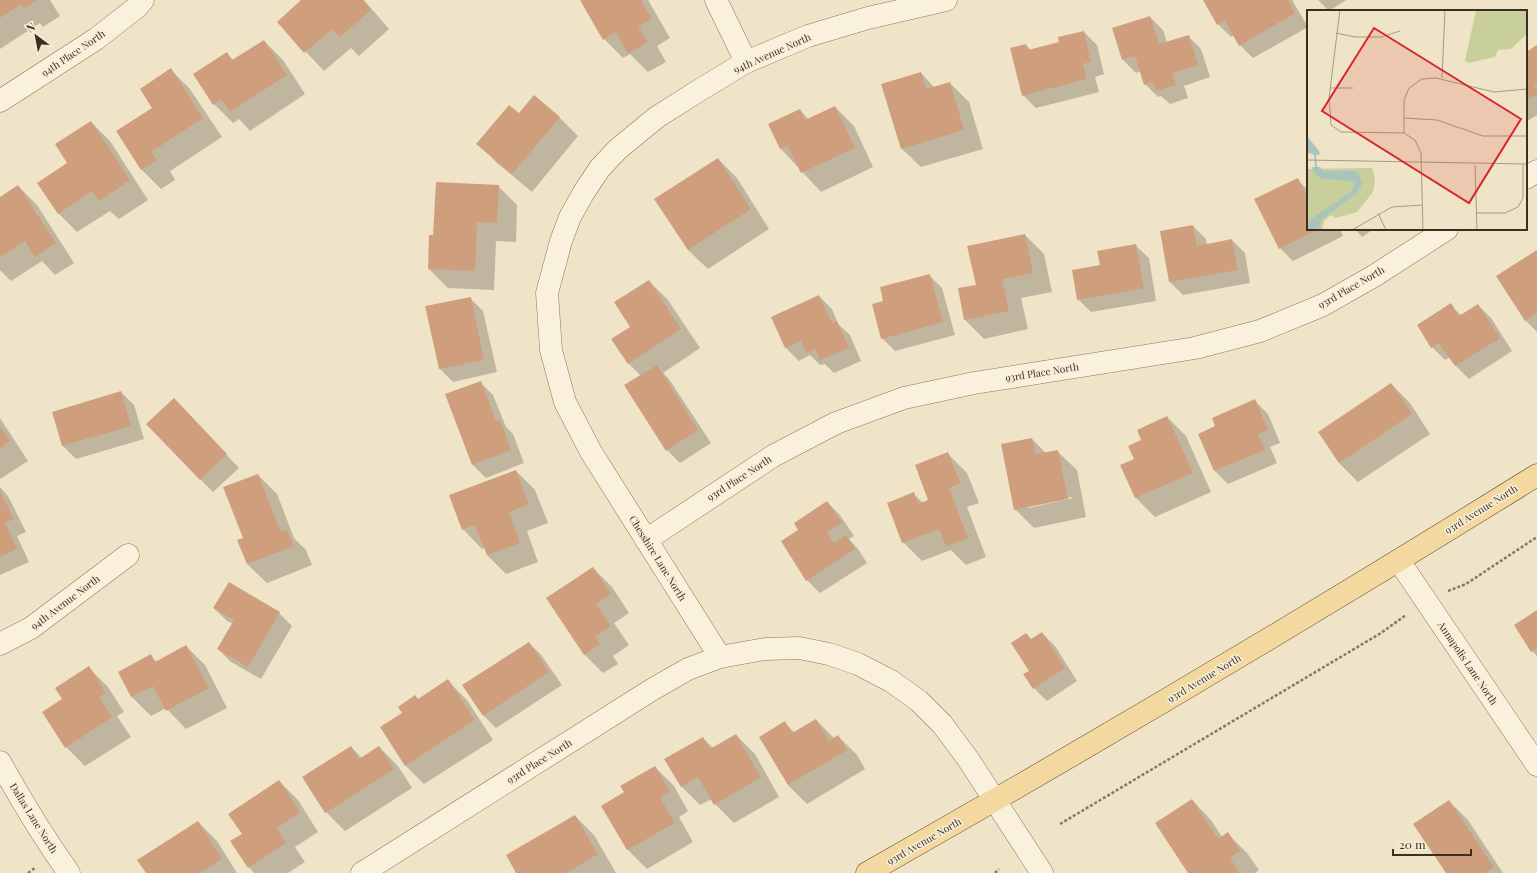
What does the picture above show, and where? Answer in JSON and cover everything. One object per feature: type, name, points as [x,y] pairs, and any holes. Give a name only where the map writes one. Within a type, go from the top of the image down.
[{"type":"main road","name":"93rd Avenue North","points":[[867,873],[995,801],[1160,705],[1399,561],[1537,474]]},
{"type":"street","name":"94th Place North","points":[[0,101],[96,39],[143,0]]},
{"type":"street","points":[[716,0],[746,62]]},
{"type":"street","name":"94th Avenue North","points":[[618,149],[657,117],[746,62],[808,36],[868,18],[946,0]]},
{"type":"street","name":"Chesshire Lane North","points":[[618,149],[600,168],[584,192],[570,217],[561,241],[547,293],[551,350],[565,402],[591,452],[720,657]]},
{"type":"street","points":[[1527,177],[1537,172]]},
{"type":"street","name":"93rd Place North","points":[[646,540],[773,456],[836,423],[904,398],[982,382],[1195,348],[1260,331],[1323,304],[1374,276],[1445,230]]},
{"type":"street","name":"94th Avenue North","points":[[0,644],[31,628],[128,555]]},
{"type":"street","name":"Annapolis Lane North","points":[[1399,561],[1537,765]]},
{"type":"street","points":[[720,657],[765,649],[799,648],[829,654],[858,664],[891,681],[919,701],[942,724],[968,759],[1042,873]]},
{"type":"street","name":"93rd Place North","points":[[362,873],[653,688],[688,669],[720,657]]},
{"type":"street","name":"Dallas Lane North","points":[[0,762],[26,807],[69,873]]},
{"type":"path","points":[[1060,824],[1381,633],[1426,601],[1466,584],[1537,537]]},
{"type":"path","points":[[995,873],[999,869]]},
{"type":"building","points":[[0,0],[37,0],[24,9],[21,4],[0,18]]},
{"type":"building","points":[[301,0],[363,0],[371,10],[340,37],[332,29],[304,53],[277,22]]},
{"type":"building","points":[[580,0],[641,0],[652,19],[638,26],[648,42],[628,54],[616,32],[603,40]]},
{"type":"building","points":[[1203,0],[1288,0],[1295,13],[1239,46],[1225,21],[1217,25]]},
{"type":"building","points":[[1150,16],[1159,44],[1189,35],[1198,65],[1172,73],[1176,85],[1156,91],[1153,82],[1144,85],[1135,56],[1122,60],[1112,28]]},
{"type":"building","points":[[1084,31],[1091,62],[1083,64],[1087,79],[1022,96],[1010,48],[1026,44],[1028,50],[1059,42],[1058,37]]},
{"type":"building","points":[[264,40],[287,75],[230,112],[221,99],[213,105],[193,74],[227,52],[232,60]]},
{"type":"building","points":[[1537,45],[1537,83],[1534,85],[1537,90],[1537,94],[1527,100],[1527,51]]},
{"type":"building","points":[[171,68],[203,118],[151,152],[157,160],[141,170],[116,131],[152,108],[140,89]]},
{"type":"building","points":[[921,72],[926,89],[950,82],[964,130],[901,149],[881,84]]},
{"type":"building","points":[[534,95],[560,117],[512,174],[476,144],[509,105],[519,113]]},
{"type":"building","points":[[835,106],[855,148],[801,173],[788,146],[780,149],[768,124],[800,109],[805,120]]},
{"type":"building","points":[[91,121],[130,180],[99,201],[92,191],[58,214],[37,183],[67,163],[55,144]]},
{"type":"building","points":[[718,158],[751,209],[688,250],[654,199]]},
{"type":"building","points":[[1298,178],[1307,196],[1307,230],[1317,230],[1279,249],[1254,199]]},
{"type":"building","points":[[436,182],[499,185],[497,223],[477,222],[475,271],[428,269],[429,235],[433,235]]},
{"type":"building","points":[[18,185],[56,243],[35,257],[25,241],[0,257],[0,197]]},
{"type":"building","points":[[1193,225],[1197,246],[1232,239],[1238,270],[1169,282],[1160,231]]},
{"type":"building","points":[[1025,234],[1033,273],[1002,279],[1009,311],[964,320],[958,288],[976,285],[967,246]]},
{"type":"building","points":[[1136,244],[1144,288],[1077,300],[1072,270],[1100,265],[1097,251]]},
{"type":"building","points":[[1537,250],[1537,313],[1525,321],[1496,276]]},
{"type":"building","points":[[930,274],[943,322],[881,339],[872,304],[883,301],[880,287]]},
{"type":"building","points":[[649,280],[681,329],[628,364],[611,339],[630,327],[614,302]]},
{"type":"building","points":[[819,295],[832,323],[837,321],[849,348],[820,360],[815,349],[807,353],[801,341],[785,348],[771,317]]},
{"type":"building","points":[[471,297],[484,360],[439,369],[425,306]]},
{"type":"building","points":[[1451,303],[1459,316],[1478,304],[1500,338],[1455,366],[1439,343],[1431,348],[1417,325]]},
{"type":"building","points":[[657,365],[698,430],[666,451],[624,385]]},
{"type":"building","points":[[481,381],[496,421],[500,420],[511,450],[472,465],[445,394]]},
{"type":"building","points":[[1391,383],[1412,414],[1339,463],[1318,432]]},
{"type":"building","points":[[121,391],[131,426],[62,446],[52,412]]},
{"type":"building","points":[[174,398],[227,454],[200,480],[146,424]]},
{"type":"building","points":[[1255,399],[1268,430],[1258,434],[1265,450],[1214,471],[1198,434],[1215,426],[1212,418]]},
{"type":"building","points":[[1167,416],[1193,473],[1135,498],[1120,465],[1134,459],[1128,446],[1141,440],[1137,430]]},
{"type":"building","points":[[0,426],[10,441],[0,448]]},
{"type":"building","points":[[1032,438],[1036,454],[1058,450],[1068,499],[1014,510],[1001,444]]},
{"type":"building","points":[[948,452],[960,483],[949,488],[968,538],[946,546],[939,529],[902,543],[887,503],[914,492],[918,504],[928,500],[915,465]]},
{"type":"building","points":[[516,470],[529,504],[509,512],[520,543],[487,555],[475,525],[462,530],[449,495]]},
{"type":"building","points":[[258,474],[281,532],[287,530],[294,546],[247,564],[237,540],[243,538],[223,487]]},
{"type":"building","points":[[0,491],[14,519],[5,523],[17,549],[0,557]]},
{"type":"building","points":[[827,501],[842,523],[827,532],[834,543],[846,535],[855,549],[806,581],[781,541],[798,530],[794,523]]},
{"type":"building","points":[[593,567],[611,594],[596,604],[611,626],[595,637],[600,644],[584,655],[546,598]]},
{"type":"building","points":[[229,582],[280,612],[248,667],[217,649],[234,620],[213,608]]},
{"type":"building","points":[[1537,610],[1537,648],[1531,652],[1514,625]]},
{"type":"building","points":[[1042,632],[1065,668],[1033,689],[1023,674],[1029,671],[1011,643],[1026,633],[1031,639]]},
{"type":"building","points":[[529,642],[549,672],[483,716],[462,685]]},
{"type":"building","points":[[186,645],[209,688],[166,711],[153,686],[131,697],[118,672],[151,654],[155,662]]},
{"type":"building","points":[[89,666],[106,693],[99,697],[112,717],[65,748],[42,712],[62,699],[55,688]]},
{"type":"building","points":[[448,679],[475,720],[405,766],[380,727],[402,713],[398,707],[415,695],[418,699]]},
{"type":"building","points":[[816,719],[829,741],[838,735],[847,750],[788,785],[759,737],[785,721],[792,733]]},
{"type":"building","points":[[736,734],[761,777],[714,805],[698,777],[681,787],[664,759],[703,737],[710,749]]},
{"type":"building","points":[[351,746],[359,759],[379,746],[394,769],[325,813],[302,777]]},
{"type":"building","points":[[655,766],[670,792],[660,798],[675,823],[627,850],[601,806],[624,792],[620,786]]},
{"type":"building","points":[[279,780],[300,812],[277,828],[286,843],[248,868],[230,841],[242,834],[228,814]]},
{"type":"building","points":[[1192,799],[1218,839],[1228,832],[1240,851],[1230,858],[1240,873],[1188,873],[1155,823]]},
{"type":"building","points":[[1449,800],[1494,867],[1485,873],[1446,873],[1413,824]]},
{"type":"building","points":[[575,815],[598,854],[567,873],[516,873],[506,855]]},
{"type":"building","points":[[198,821],[222,859],[200,873],[146,873],[137,860]]}]
